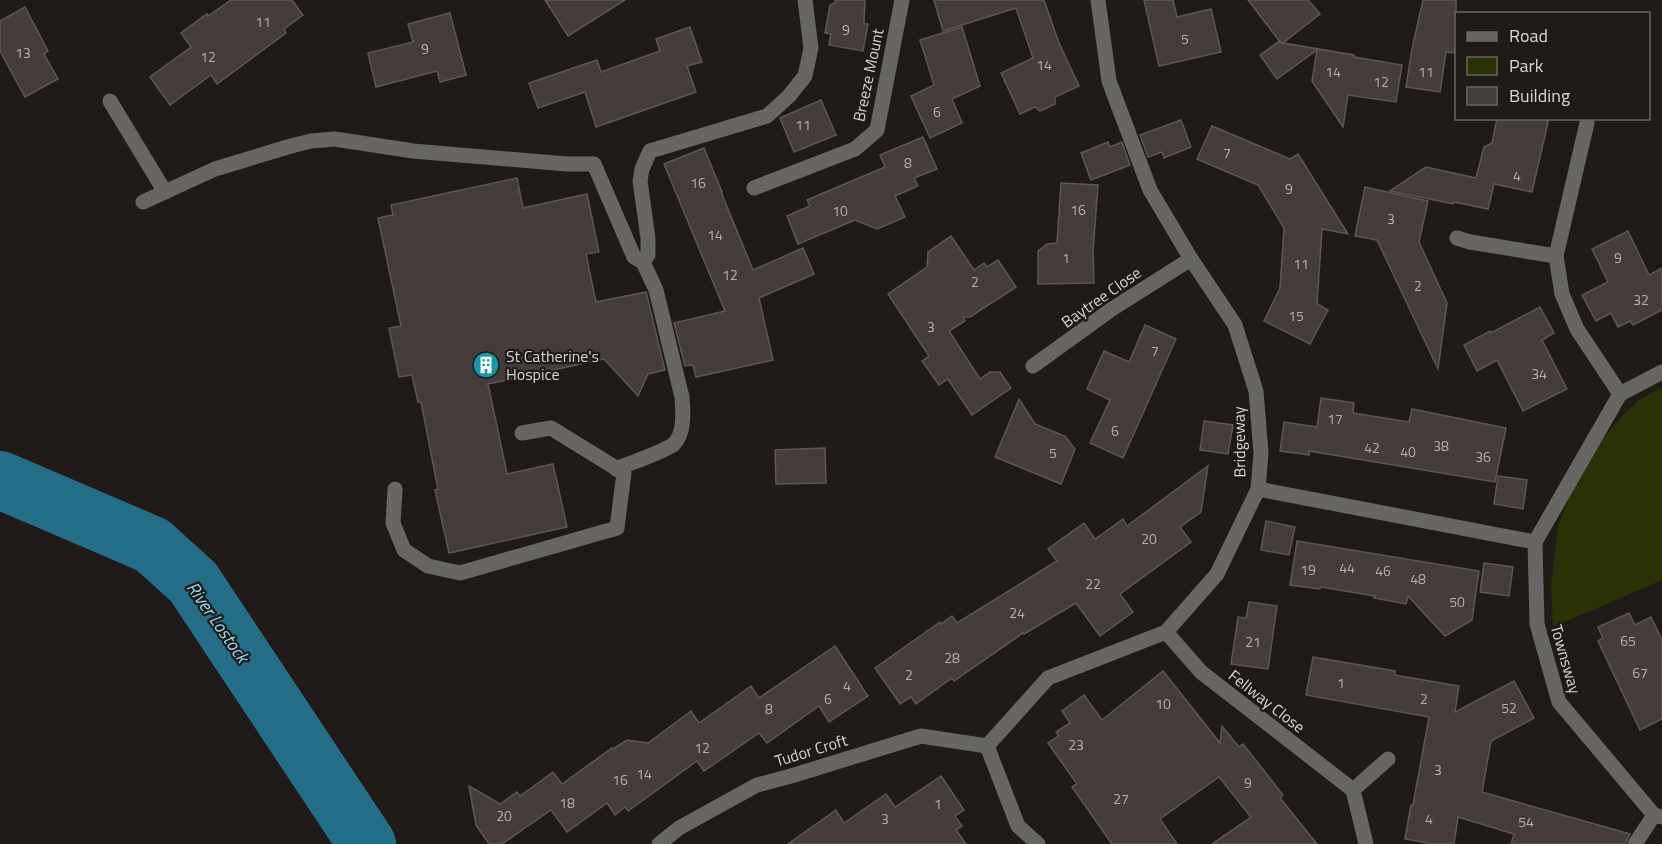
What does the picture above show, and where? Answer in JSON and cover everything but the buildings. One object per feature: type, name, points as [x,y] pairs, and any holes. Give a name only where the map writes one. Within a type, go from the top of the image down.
[{"type":"street","points":[[643,262],[648,255],[648,246],[640,181],[642,169],[650,151],[767,116],[789,96],[805,76],[811,48],[806,0]]},
{"type":"street","name":"Breeze Mount","points":[[754,188],[855,149],[877,129],[902,0]]},
{"type":"street","name":"Bridgeway","points":[[987,746],[1048,678],[1166,632],[1217,574],[1258,489],[1261,453],[1256,391],[1235,326],[1191,259],[1150,190],[1109,81],[1098,0]]},
{"type":"street","points":[[110,101],[165,192]]},
{"type":"street","points":[[1587,123],[1556,256],[1562,294],[1577,329],[1620,394]]},
{"type":"street","points":[[143,202],[215,168],[311,141],[335,139],[413,151],[567,164],[594,164],[634,257],[643,262],[656,290],[682,397],[683,414],[680,433],[674,444],[616,469]]},
{"type":"street","points":[[1457,238],[1556,256]]},
{"type":"street","name":"Baytree Close","points":[[1033,366],[1112,309],[1191,259]]},
{"type":"street","points":[[1258,489],[1535,542],[1620,394],[1662,372]]},
{"type":"street","points":[[395,489],[393,523],[404,550],[428,566],[460,573],[617,528],[624,473],[551,428],[522,433]]},
{"type":"street","name":"Townsway","points":[[1535,542],[1537,624],[1559,702],[1658,816]]},
{"type":"street","name":"Fellway Close","points":[[1166,632],[1201,672],[1353,790]]},
{"type":"street","name":"Tudor Croft","points":[[659,844],[679,828],[757,785],[921,736],[987,746]]},
{"type":"street","points":[[987,746],[1018,826],[1038,844]]},
{"type":"street","points":[[1366,844],[1353,790],[1388,759]]},
{"type":"street","points":[[1635,844],[1658,816]]},
{"type":"green space","points":[[1662,387],[1662,580],[1553,627],[1551,584],[1558,527],[1569,498],[1601,442],[1622,416],[1638,401]]},
{"type":"waterway","name":"River Lostock","points":[[0,480],[152,545],[193,582],[367,844]]},
{"type":"place","name":"St Catherine's Hospice","points":[[486,365]]}]
